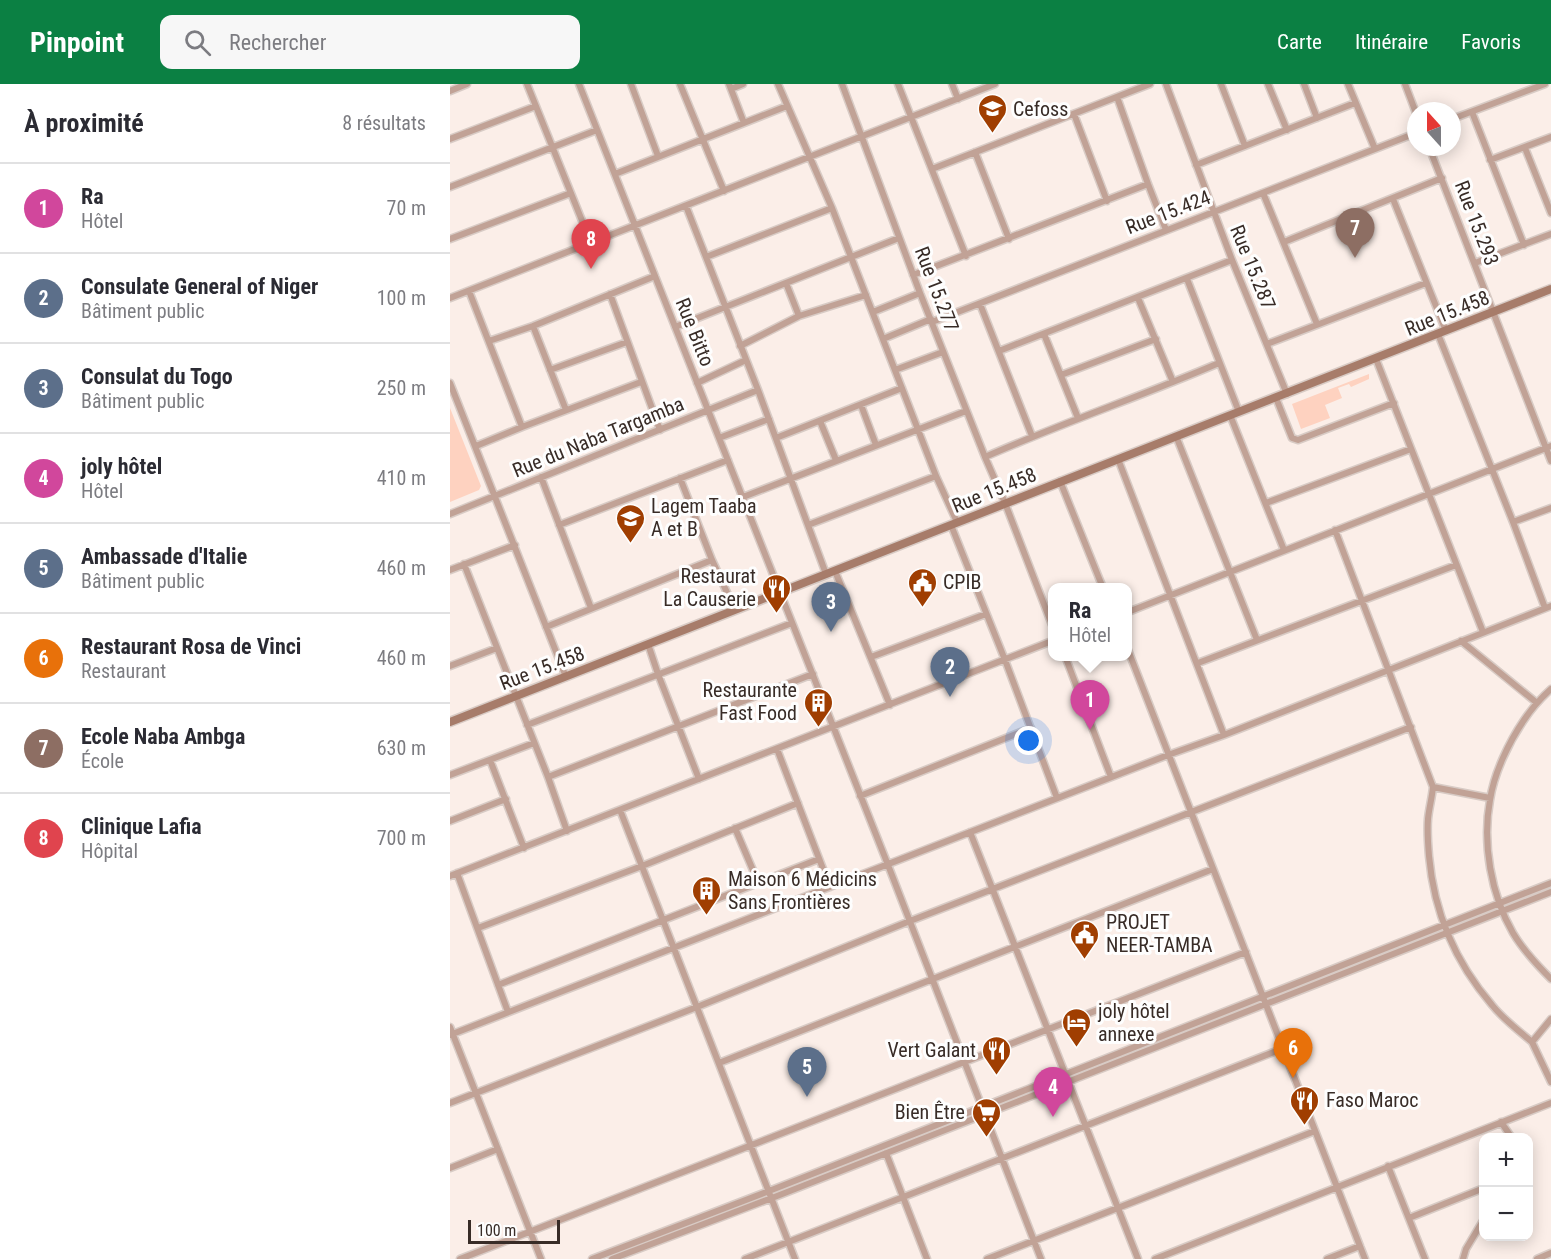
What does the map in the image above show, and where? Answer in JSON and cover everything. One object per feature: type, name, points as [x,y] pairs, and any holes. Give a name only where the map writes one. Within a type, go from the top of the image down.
[{"type":"main road","name":"Rue 15.458","points":[[450,722],[1551,291]]},
{"type":"street","points":[[450,91],[467,84]]},
{"type":"street","points":[[527,84],[591,243]]},
{"type":"street","name":"Rue Bitto","points":[[579,84],[813,674],[1041,1259]]},
{"type":"street","points":[[631,84],[658,156]]},
{"type":"street","points":[[680,84],[724,191]]},
{"type":"street","points":[[743,84],[730,86],[744,123]]},
{"type":"street","points":[[778,84],[832,208],[884,339],[1057,798]]},
{"type":"street","name":"Rue 15.277","points":[[842,84],[966,411],[1048,612]]},
{"type":"street","points":[[898,84],[966,256]]},
{"type":"street","points":[[952,84],[958,99]]},
{"type":"street","points":[[450,298],[995,84]]},
{"type":"street","points":[[932,169],[1150,84]]},
{"type":"street","name":"Rue 15.287","points":[[1166,84],[1232,260],[1287,394]]},
{"type":"street","points":[[1221,84],[1245,146]]},
{"type":"street","points":[[1268,84],[1287,130]]},
{"type":"street","points":[[1304,84],[1317,117]]},
{"type":"street","points":[[1348,84],[1375,149]]},
{"type":"street","points":[[1405,84],[1412,102]]},
{"type":"street","points":[[1461,115],[1545,84]]},
{"type":"street","points":[[1117,97],[1166,230]]},
{"type":"street","points":[[1196,165],[1355,103]]},
{"type":"street","points":[[450,139],[536,106]]},
{"type":"street","points":[[615,174],[787,106]]},
{"type":"street","points":[[1472,111],[1524,244]]},
{"type":"street","points":[[1074,114],[1107,201]]},
{"type":"street","points":[[450,187],[597,130]]},
{"type":"street","name":"Rue 15.424","points":[[884,339],[980,304],[1407,137]]},
{"type":"street","points":[[1490,160],[1551,137]]},
{"type":"street","points":[[1525,148],[1551,213]]},
{"type":"street","points":[[975,152],[1009,239]]},
{"type":"street","name":"Rue 15.293","points":[[1433,156],[1549,447],[1551,461]]},
{"type":"street","points":[[1284,242],[1442,178]]},
{"type":"street","points":[[913,275],[1148,184]]},
{"type":"street","points":[[450,239],[572,193]]},
{"type":"street","points":[[1263,193],[1317,324]]},
{"type":"street","points":[[452,1035],[1548,607],[1491,470],[1426,283],[1393,199]]},
{"type":"street","points":[[686,206],[808,525],[871,657],[890,705]]},
{"type":"street","points":[[706,257],[832,208]]},
{"type":"street","points":[[1475,263],[1551,234]]},
{"type":"street","points":[[675,327],[899,238]]},
{"type":"street","points":[[999,351],[1232,260]]},
{"type":"street","points":[[489,341],[533,326],[655,276]]},
{"type":"street","points":[[1187,279],[1219,363],[1234,414],[1284,550]]},
{"type":"street","points":[[786,283],[799,316]]},
{"type":"street","points":[[1268,344],[1426,283]]},
{"type":"street","points":[[469,291],[522,427]]},
{"type":"street","points":[[873,312],[920,293]]},
{"type":"street","points":[[609,294],[660,430]]},
{"type":"street","points":[[740,346],[799,316],[866,295]]},
{"type":"street","points":[[1138,298],[1173,382]]},
{"type":"street","points":[[980,304],[1032,436]]},
{"type":"street","points":[[533,326],[566,410]]},
{"type":"street","points":[[1044,334],[1078,418]]},
{"type":"street","points":[[1061,375],[1156,339]]},
{"type":"street","points":[[550,370],[627,342]]},
{"type":"street","points":[[896,370],[943,352]]},
{"type":"street","points":[[1376,358],[1483,632]]},
{"type":"street","points":[[697,383],[746,360]]},
{"type":"street","points":[[985,457],[1032,436],[1219,363]]},
{"type":"street","points":[[476,446],[641,382]]},
{"type":"street","points":[[450,383],[566,677]]},
{"type":"street","points":[[776,438],[902,388]]},
{"type":"street","name":"Rue du Naba Targamba","points":[[450,514],[758,390]]},
{"type":"street","points":[[1276,398],[1292,438],[1298,441],[1394,403]]},
{"type":"street","points":[[861,405],[876,445]]},
{"type":"street","points":[[742,497],[966,411]]},
{"type":"street","points":[[719,438],[769,419]]},
{"type":"street","points":[[820,421],[836,460]]},
{"type":"street","points":[[1176,436],[1257,640]]},
{"type":"street","points":[[1132,610],[1549,447]]},
{"type":"street","points":[[1266,503],[1411,449]]},
{"type":"street","points":[[1118,459],[1224,735]]},
{"type":"street","points":[[559,525],[728,460]]},
{"type":"street","points":[[808,525],[936,476]]},
{"type":"street","points":[[541,477],[591,608]]},
{"type":"street","points":[[680,478],[712,560],[735,610]]},
{"type":"street","points":[[1060,482],[1101,583]]},
{"type":"street","points":[[1513,522],[1551,508]]},
{"type":"street","points":[[1335,530],[1433,787],[1428,821],[1428,847],[1430,873],[1443,926],[1464,967],[1493,1007],[1532,1042],[1551,1082]]},
{"type":"street","points":[[450,570],[515,545]]},
{"type":"street","points":[[546,627],[712,560]]},
{"type":"street","points":[[464,564],[567,831]]},
{"type":"street","points":[[1198,663],[1456,565]]},
{"type":"street","points":[[871,657],[986,614]]},
{"type":"street","points":[[527,725],[792,623]]},
{"type":"street","points":[[1461,641],[1537,703]]},
{"type":"street","points":[[508,1012],[478,928],[453,875],[1048,643]]},
{"type":"street","points":[[648,644],[677,726],[699,779]]},
{"type":"street","points":[[451,663],[497,648]]},
{"type":"street","points":[[1132,660],[1365,1259]]},
{"type":"street","points":[[1067,661],[1111,777]]},
{"type":"street","points":[[548,777],[813,674]]},
{"type":"street","points":[[1551,688],[1524,720],[1510,744],[1490,798],[1488,818],[1491,870],[1502,911],[1525,951],[1551,979]]},
{"type":"street","points":[[450,1103],[910,921],[1412,727]]},
{"type":"street","points":[[860,795],[1030,728]]},
{"type":"street","points":[[450,775],[534,742]]},
{"type":"street","points":[[777,749],[830,887]]},
{"type":"street","points":[[490,760],[524,848]]},
{"type":"street","points":[[1433,787],[1490,798]]},
{"type":"street","points":[[450,821],[506,800]]},
{"type":"street","points":[[478,928],[642,866],[798,803]]},
{"type":"street","points":[[620,810],[795,1259]]},
{"type":"street","points":[[735,828],[758,882]]},
{"type":"street","points":[[970,832],[1138,1259]]},
{"type":"street","points":[[498,985],[819,859]]},
{"type":"street","points":[[719,1063],[1213,869]]},
{"type":"street","points":[[612,1259],[983,1111],[1068,1082],[1341,966],[1551,884]]},
{"type":"street","points":[[592,1259],[886,1153],[1065,1074],[1381,959],[1551,892]]},
{"type":"street","points":[[460,1259],[1246,952]]},
{"type":"street","points":[[1378,952],[1381,959]]},
{"type":"street","points":[[1341,966],[1343,973]]},
{"type":"street","points":[[1532,1042],[1551,1019]]},
{"type":"street","points":[[450,1027],[541,1259]]},
{"type":"street","points":[[745,1259],[1284,1048]]},
{"type":"street","points":[[1155,1259],[1551,1103]]},
{"type":"street","points":[[1501,1122],[1509,1133]]},
{"type":"street","points":[[987,1259],[1315,1131]]},
{"type":"street","points":[[450,1168],[498,1149]]},
{"type":"street","points":[[886,1153],[927,1259]]},
{"type":"street","points":[[1388,1166],[1425,1259]]},
{"type":"street","points":[[1409,1218],[1479,1190]]},
{"type":"street","points":[[1463,1259],[1466,1249],[1479,1227]]},
{"type":"street","points":[[1327,1259],[1360,1246]]},
{"type":"street","points":[[1538,1259],[1551,1252]]},
{"type":"shaded area","points":[[1369,374],[1369,379],[1351,387],[1349,384],[1338,388],[1342,398],[1325,405],[1330,418],[1301,429],[1292,404]]},
{"type":"shaded area","points":[[450,408],[481,486],[479,490],[450,502]]},
{"type":"place","name":"Cefoss","points":[[992,134]]},
{"type":"place","name":"Ecole Naba Ambga","points":[[1355,258]]},
{"type":"place","name":"Clinique Lafia","points":[[591,269]]},
{"type":"place","name":"Lagem Taaba A et B","points":[[630,544]]},
{"type":"place","name":"CPIB","points":[[922,608]]},
{"type":"place","name":"Restaurat La Causerie","points":[[777,614]]},
{"type":"place","name":"Consulat du Togo","points":[[831,632]]},
{"type":"place","name":"Consulate General of Niger","points":[[950,697]]},
{"type":"place","name":"Restaurante Fast Food","points":[[818,728]]},
{"type":"place","name":"Ra","points":[[1090,730]]},
{"type":"place","name":"Maison 6 Médicins Sans Frontières","points":[[707,916]]},
{"type":"place","name":"PROJET NEER-TAMBA","points":[[1085,960]]},
{"type":"place","name":"joly hôtel annexe","points":[[1077,1048]]},
{"type":"place","name":"Vert Galant","points":[[997,1076]]},
{"type":"place","name":"Restaurant Rosa de Vinci","points":[[1293,1078]]},
{"type":"place","name":"Ambassade d'Italie","points":[[807,1097]]},
{"type":"place","name":"joly hôtel","points":[[1053,1117]]},
{"type":"place","name":"Faso Maroc","points":[[1305,1126]]},
{"type":"place","name":"Bien Être","points":[[986,1138]]}]
